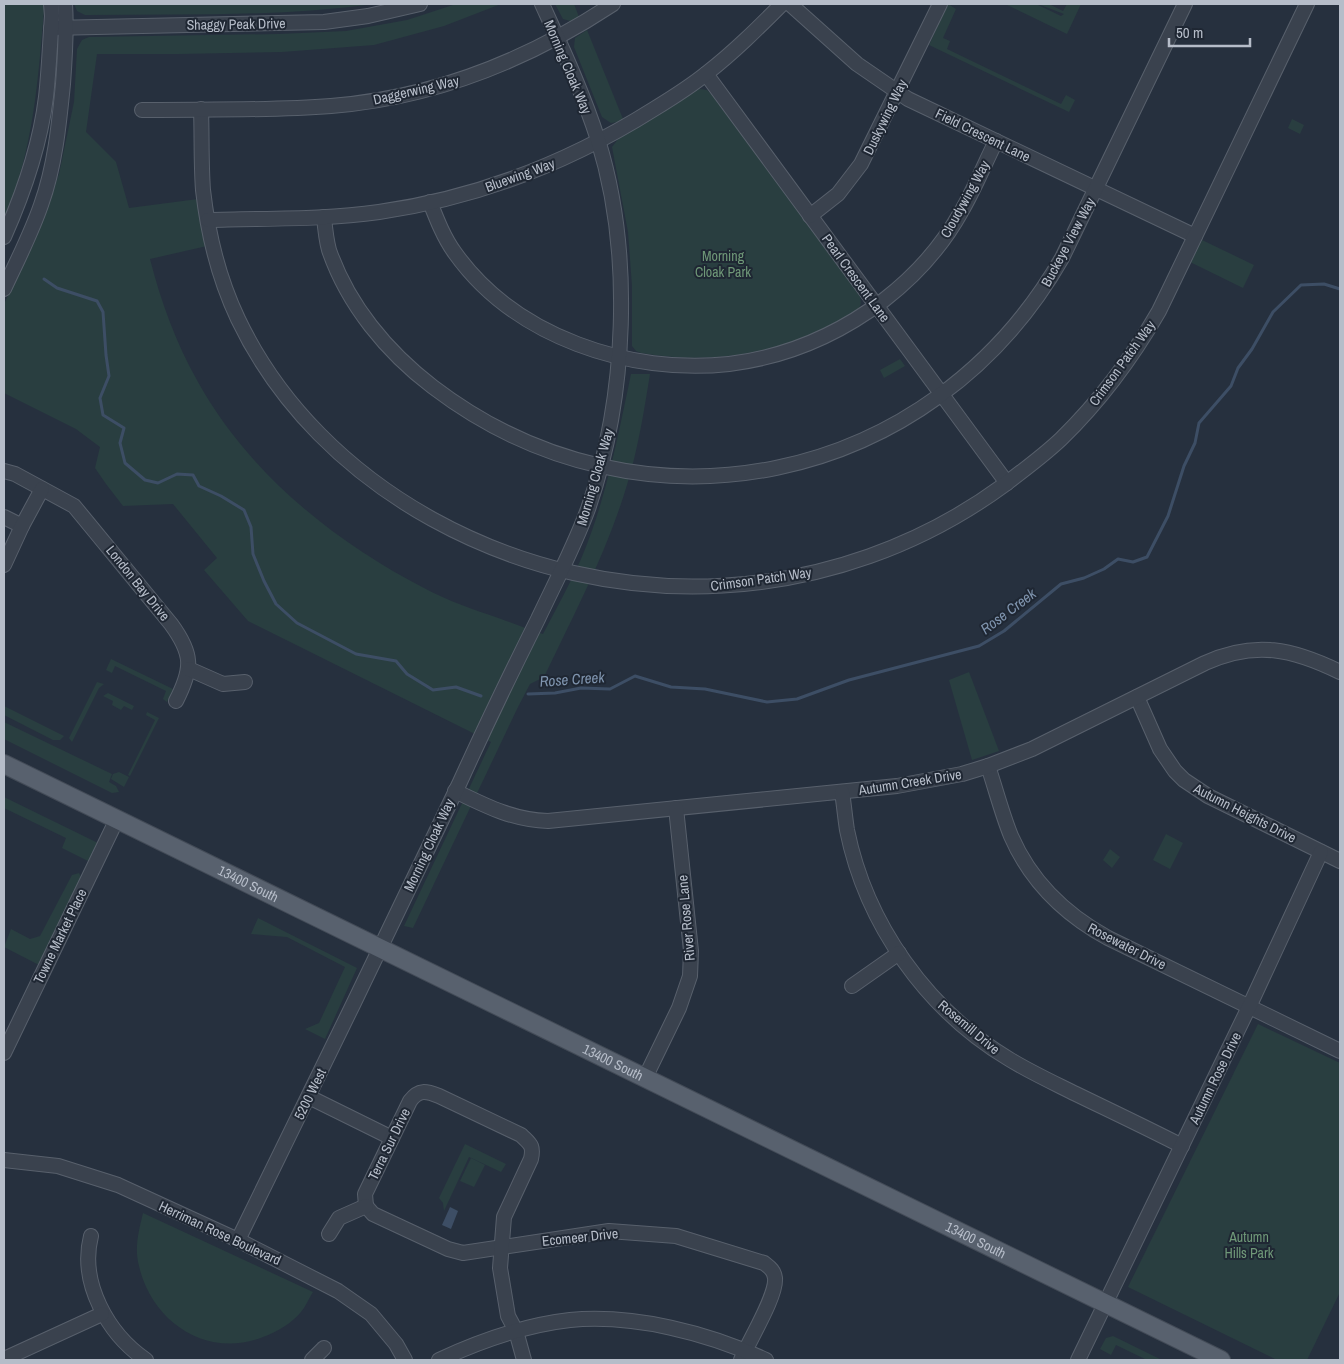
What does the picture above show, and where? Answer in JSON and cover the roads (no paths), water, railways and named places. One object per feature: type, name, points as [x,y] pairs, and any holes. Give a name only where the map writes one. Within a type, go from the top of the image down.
[{"type":"main road","name":"13400 South","points":[[4,764],[1221,1360]]},
{"type":"street","points":[[4,237],[32,163],[46,98],[51,4]]},
{"type":"street","points":[[4,289],[32,231],[52,169],[60,122],[67,27],[65,4]]},
{"type":"street","name":"Shaggy Peak Drive","points":[[51,28],[324,22],[368,16],[420,4]]},
{"type":"street","name":"Morning Cloak Way","points":[[380,948],[562,570],[584,518],[600,466],[612,415],[620,356],[621,300],[611,199],[598,141],[579,89],[542,4]]},
{"type":"street","name":"Daggerwing Way","points":[[142,110],[309,108],[381,100],[434,88],[480,73],[522,56],[557,38],[613,4]]},
{"type":"street","name":"Bluewing Way","points":[[208,220],[324,217],[378,212],[476,191],[529,173],[623,128],[706,74],[782,4]]},
{"type":"street","name":"Field Crescent Lane","points":[[790,4],[846,55],[908,100],[1195,236]]},
{"type":"street","name":"Duskywing Way","points":[[810,216],[830,202],[854,175],[868,153],[940,4]]},
{"type":"street","name":"Buckeye View Way","points":[[324,217],[329,250],[347,290],[372,328],[405,365],[445,396],[491,426],[566,457],[634,472],[685,477],[738,474],[789,465],[834,452],[876,435],[942,395],[992,352],[1030,308],[1062,258],[1185,4]]},
{"type":"street","name":"Crimson Patch Way","points":[[201,109],[203,182],[208,220],[220,273],[238,318],[264,365],[298,412],[319,435],[366,475],[418,511],[446,527],[510,555],[562,570],[619,582],[673,586],[730,586],[785,579],[861,560],[908,542],[955,517],[1007,483],[1029,468],[1061,439],[1090,409],[1116,377],[1140,344],[1159,311],[1307,4]]},
{"type":"street","name":"Pearl Crescent Lane","points":[[706,74],[1007,483]]},
{"type":"street","name":"Cloudywing Way","points":[[430,202],[443,234],[454,252],[481,284],[523,316],[558,336],[580,345],[620,356],[659,364],[707,366],[775,355],[816,340],[848,324],[876,306],[912,276],[944,238],[968,200],[996,142]]},
{"type":"street","name":"London Bay Drive","points":[[4,471],[15,474],[74,506],[182,639],[189,669]]},
{"type":"street","points":[[4,565],[42,489]]},
{"type":"street","points":[[4,517],[22,526]]},
{"type":"street","name":"Autumn Creek Drive","points":[[455,791],[505,814],[536,820],[562,820],[842,792],[929,781],[988,766],[1032,749],[1215,658],[1229,653],[1255,649],[1281,650],[1318,661],[1340,672]]},
{"type":"street","points":[[176,701],[185,684],[189,669],[223,684],[245,682]]},
{"type":"street","name":"Autumn Heights Drive","points":[[1136,697],[1160,749],[1174,771],[1184,780],[1208,796],[1340,861]]},
{"type":"street","name":"Rosewater Drive","points":[[988,766],[1012,837],[1032,873],[1059,905],[1092,929],[1340,1051]]},
{"type":"street","name":"Rosemill Drive","points":[[842,792],[847,830],[860,874],[878,919],[899,954],[921,983],[950,1014],[985,1044],[1027,1070],[1182,1146]]},
{"type":"street","name":"River Rose Lane","points":[[645,1078],[679,1008],[690,976],[691,951],[676,808]]},
{"type":"street","name":"Towne Market Place","points":[[4,1053],[117,819]]},
{"type":"street","name":"Autumn Rose Drive","points":[[1078,1360],[1249,1007],[1321,852]]},
{"type":"street","name":"5200 West","points":[[238,1240],[380,948]]},
{"type":"street","points":[[852,986],[899,954]]},
{"type":"street","name":"Terra Sur Drive","points":[[366,1206],[364,1194],[413,1097],[421,1092],[427,1092],[521,1135],[532,1145],[531,1159],[504,1217],[502,1246]]},
{"type":"street","points":[[309,1097],[392,1138]]},
{"type":"street","name":"Herriman Rose Boulevard","points":[[4,1160],[58,1166],[118,1186],[238,1240],[338,1291],[371,1314],[396,1344],[405,1360]]},
{"type":"street","points":[[329,1234],[339,1218],[366,1206]]},
{"type":"street","name":"Ecomeer Drive","points":[[366,1206],[373,1214],[448,1249],[463,1252],[609,1231],[676,1236],[764,1263],[771,1268],[775,1276],[774,1285],[767,1306],[743,1355]]},
{"type":"street","points":[[91,1236],[88,1247],[92,1284],[102,1314],[119,1336],[146,1360]]},
{"type":"street","points":[[502,1246],[500,1268],[508,1316],[516,1332],[524,1360]]},
{"type":"street","points":[[4,1359],[102,1314]]},
{"type":"street","points":[[439,1360],[462,1350],[534,1326],[571,1320],[611,1320],[653,1325],[697,1334],[743,1355],[766,1360]]},
{"type":"street","points":[[312,1360],[324,1348]]},
{"type":"water","points":[[450,1207],[458,1211],[451,1229],[442,1225]]},
{"type":"waterway","name":"Rose Creek","points":[[44,279],[57,288],[97,301],[103,312],[109,376],[100,398],[103,415],[124,428],[120,443],[125,463],[145,480],[158,483],[177,474],[193,475],[199,486],[221,496],[244,510],[251,527],[253,554],[264,581],[276,604],[297,623],[356,654],[396,661],[407,674],[433,690],[456,687],[481,696]]},
{"type":"waterway","name":"Rose Creek","points":[[528,694],[555,693],[581,688],[610,689],[635,676],[671,687],[705,689],[767,702],[797,699],[849,680],[979,646],[1004,631],[1061,584],[1084,578],[1104,569],[1118,559],[1133,562],[1147,557],[1168,516],[1184,466],[1195,443],[1199,423],[1231,386],[1238,368],[1252,349],[1273,312],[1301,285],[1324,284],[1340,289]]},
{"type":"park label","name":"Morning Cloak Park","points":[[723,264]]},
{"type":"park label","name":"Autumn Hills Park","points":[[1249,1246]]}]
